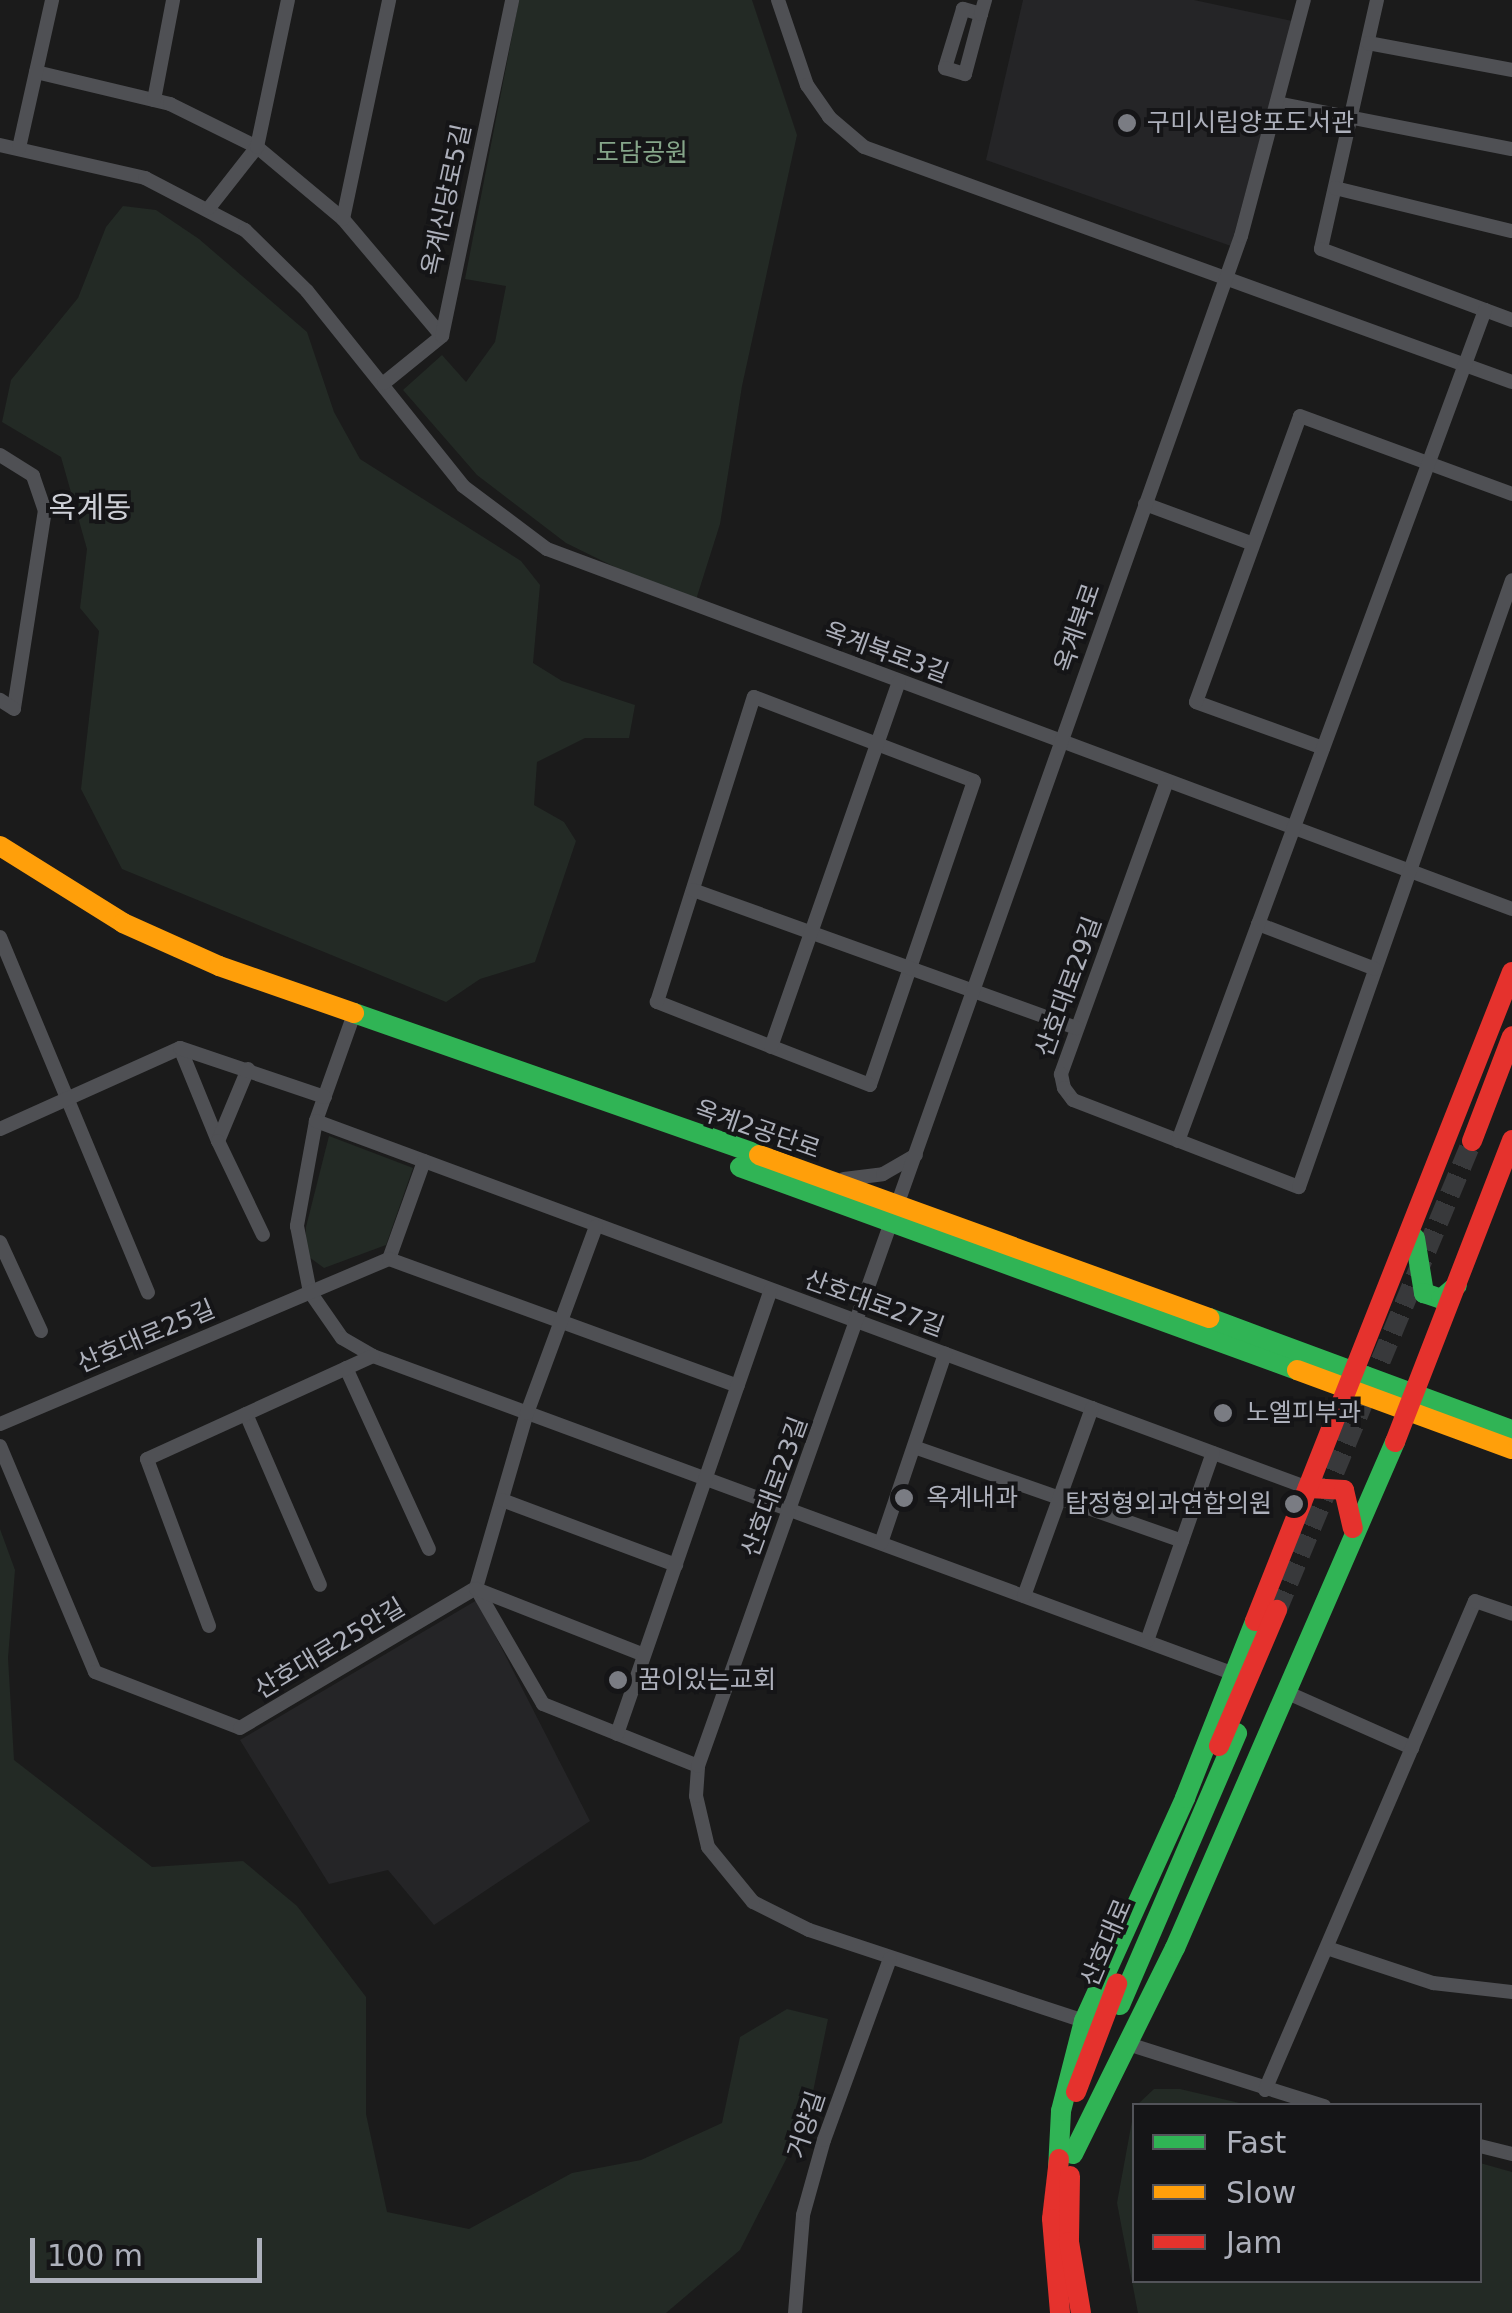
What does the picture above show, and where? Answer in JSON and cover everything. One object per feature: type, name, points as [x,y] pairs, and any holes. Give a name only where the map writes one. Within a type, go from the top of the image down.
[{"type":"street","points":[[19,148],[52,0]]},
{"type":"street","points":[[154,100],[173,0]]},
{"type":"street","points":[[209,208],[257,146],[288,0]]},
{"type":"street","points":[[343,219],[389,0]]},
{"type":"street","name":"옥계신당로5길","points":[[442,336],[512,0]]},
{"type":"street","points":[[778,0],[807,85],[829,117],[864,147],[1512,382]]},
{"type":"street","name":"옥계북로","points":[[896,1213],[1224,279],[1282,104],[1304,0]]},
{"type":"street","points":[[1377,0],[1322,249],[1512,320]]},
{"type":"street","points":[[1368,42],[1512,70]]},
{"type":"street","points":[[0,145],[145,178],[209,208],[272,253],[384,383],[442,336],[343,219],[257,146],[198,114],[36,72]]},
{"type":"street","points":[[1282,104],[1512,149]]},
{"type":"street","points":[[1335,188],[1512,231]]},
{"type":"street","points":[[1178,1141],[1485,310]]},
{"type":"street","name":"옥계북로3길","points":[[384,383],[438,460],[502,520],[547,549],[1062,742]]},
{"type":"street","points":[[1323,748],[1196,702],[1300,416],[1512,494]]},
{"type":"street","points":[[0,455],[33,476],[45,510],[14,710],[0,700]]},
{"type":"street","points":[[1146,504],[1254,544]]},
{"type":"street","name":"산호대로29길","points":[[1167,782],[1060,1074],[1073,1100],[1299,1187],[1512,580]]},
{"type":"street","points":[[771,1047],[900,682]]},
{"type":"street","points":[[754,698],[974,781],[870,1085],[657,1002],[693,890],[754,698]]},
{"type":"street","points":[[1062,742],[1512,909]]},
{"type":"street","name":"옥계2공단로","points":[[0,846],[150,936],[352,1021],[896,1213],[1411,1402],[1512,1430]]},
{"type":"street","name":"옥계2공단로","points":[[0,864],[182,964],[826,1180],[896,1213]]},
{"type":"street","points":[[693,890],[1077,1028]]},
{"type":"street","points":[[1258,924],[1376,968]]},
{"type":"street","points":[[0,937],[70,1096],[148,1292]]},
{"type":"street","points":[[1065,2161],[1061,2111],[1084,2021],[1185,1798],[1232,1673],[1415,1231],[1512,972]]},
{"type":"street","points":[[352,1021],[316,1122],[298,1210],[310,1292],[342,1338],[373,1356],[1232,1673]]},
{"type":"street","points":[[1512,1036],[1478,1142],[1512,1073]]},
{"type":"street","points":[[0,1129],[180,1048],[325,1096]]},
{"type":"street","points":[[180,1048],[263,1235]]},
{"type":"street","points":[[218,1140],[248,1069]]},
{"type":"street","name":"산호대로27길","points":[[316,1122],[1308,1488]]},
{"type":"street","points":[[1065,2161],[1128,2044],[1288,1694],[1411,1402],[1512,1140]]},
{"type":"street","points":[[826,1180],[883,1174],[917,1154]]},
{"type":"street","points":[[424,1161],[389,1259],[738,1386]]},
{"type":"street","name":"산호대로23길","points":[[896,1213],[698,1766],[700,1823],[734,1886],[778,1916],[890,1958],[1084,2021]]},
{"type":"street","points":[[596,1226],[527,1413],[476,1588],[543,1704],[698,1766]]},
{"type":"street","points":[[1415,1231],[1424,1293],[1440,1299],[1459,1282]]},
{"type":"street","points":[[0,1242],[40,1331]]},
{"type":"street","name":"산호대로25길","points":[[0,1424],[389,1259]]},
{"type":"street","points":[[617,1734],[771,1290]]},
{"type":"street","points":[[881,1544],[945,1354]]},
{"type":"street","points":[[208,1626],[147,1460],[373,1356]]},
{"type":"street","points":[[346,1368],[429,1549]]},
{"type":"street","name":"옥계2공단로","points":[[1411,1402],[1512,1449]]},
{"type":"street","points":[[1024,1596],[1092,1408]]},
{"type":"street","points":[[246,1414],[320,1585]]},
{"type":"street","name":"산호대로25안길","points":[[0,1446],[95,1672],[240,1728],[476,1588]]},
{"type":"street","points":[[914,1447],[1058,1502],[1182,1541]]},
{"type":"street","points":[[1146,1641],[1213,1453]]},
{"type":"street","points":[[1308,1488],[1344,1490],[1354,1510],[1352,1535]]},
{"type":"street","points":[[502,1500],[676,1565]]},
{"type":"street","points":[[476,1588],[644,1655]]},
{"type":"street","points":[[1265,2090],[1475,1601],[1512,1614]]},
{"type":"street","name":"산호대로","points":[[1060,2313],[1052,2236],[1065,2161],[1114,2020],[1283,1611]]},
{"type":"street","points":[[1288,1694],[1412,1748]]},
{"type":"street","points":[[1326,1948],[1433,1982],[1512,1992]]},
{"type":"street","name":"거양길","points":[[794,2313],[813,2178],[890,1958]]},
{"type":"street","points":[[1128,2044],[1313,2103]]},
{"type":"street","points":[[1482,2146],[1512,2154]]},
{"type":"street","name":"산호대로","points":[[1065,2161],[1068,2228],[1081,2313]]},
{"type":"shaded area","points":[[1023,0],[1194,0],[1292,21],[1231,246],[986,160]]},
{"type":"shaded area","points":[[477,1600],[590,1821],[434,1925],[388,1870],[329,1884],[240,1740]]},
{"type":"green space","name":"도담공원","points":[[519,0],[752,0],[797,135],[742,386],[720,524],[694,606],[566,543],[477,475],[403,390],[442,355],[466,382],[495,342],[506,286],[465,279]]},
{"type":"green space","points":[[123,206],[156,210],[199,239],[307,332],[334,412],[360,459],[521,561],[540,585],[533,663],[562,681],[635,705],[629,738],[585,738],[537,762],[534,805],[564,822],[576,841],[535,962],[480,979],[446,1002],[122,869],[81,789],[99,631],[80,608],[87,549],[61,457],[2,422],[11,380],[78,298],[106,227]]},
{"type":"green space","points":[[329,1136],[413,1168],[386,1245],[324,1268],[305,1254],[306,1227]]},
{"type":"green space","points":[[0,1529],[15,1570],[8,1658],[14,1760],[152,1867],[243,1861],[297,1906],[366,1997],[366,2114],[387,2212],[469,2229],[572,2173],[641,2160],[722,2123],[740,2037],[787,2009],[828,2019],[808,2116],[740,2250],[666,2313],[0,2313]]},
{"type":"green space","points":[[1154,2089],[1180,2089],[1240,2103],[1139,2103]]},
{"type":"green space","points":[[1132,2121],[1132,2282],[1117,2203]]},
{"type":"green space","points":[[1482,2164],[1512,2172],[1512,2313],[1138,2313],[1132,2283],[1482,2283]]},
{"type":"tunnel","points":[[1277,1610],[1472,1141]]},
{"type":"traffic: fast","points":[[354,1013],[759,1155]]},
{"type":"traffic: fast","points":[[740,1167],[1297,1370]]},
{"type":"traffic: fast","points":[[1415,1238],[1424,1293],[1441,1299],[1457,1285]]},
{"type":"traffic: fast","points":[[1209,1318],[1512,1430]]},
{"type":"traffic: fast","points":[[1073,2154],[1175,1948],[1395,1442]]},
{"type":"traffic: fast","points":[[1058,2169],[1061,2111],[1084,2021],[1185,1798],[1255,1621]]},
{"type":"traffic: fast","points":[[1120,2005],[1237,1733]]},
{"type":"traffic: slow","points":[[0,846],[123,923],[219,966],[354,1013]]},
{"type":"traffic: slow","points":[[759,1155],[1209,1318]]},
{"type":"traffic: slow","points":[[1297,1370],[1512,1449]]},
{"type":"traffic: jam","points":[[1255,1621],[1512,972]]},
{"type":"traffic: jam","points":[[1472,1141],[1512,1036]]},
{"type":"traffic: jam","points":[[1395,1442],[1512,1140]]},
{"type":"traffic: jam","points":[[1308,1488],[1344,1490],[1353,1528]]},
{"type":"traffic: jam","points":[[1219,1746],[1277,1610]]},
{"type":"traffic: jam","points":[[1076,2092],[1117,1984]]},
{"type":"traffic: jam","points":[[1059,2159],[1052,2219],[1060,2313]]},
{"type":"traffic: jam","points":[[1070,2176],[1069,2242],[1081,2313]]},
{"type":"place","name":"구미시립양포도서관","points":[[1127,123]]},
{"type":"place","name":"노엘피부과","points":[[1223,1413]]},
{"type":"place","name":"옥계내과","points":[[904,1498]]},
{"type":"place","name":"탑정형외과연합의원","points":[[1294,1504]]},
{"type":"place","name":"꿈이있는교회","points":[[618,1680]]},
{"type":"district","name":"옥계동","points":[[90,508]]}]
